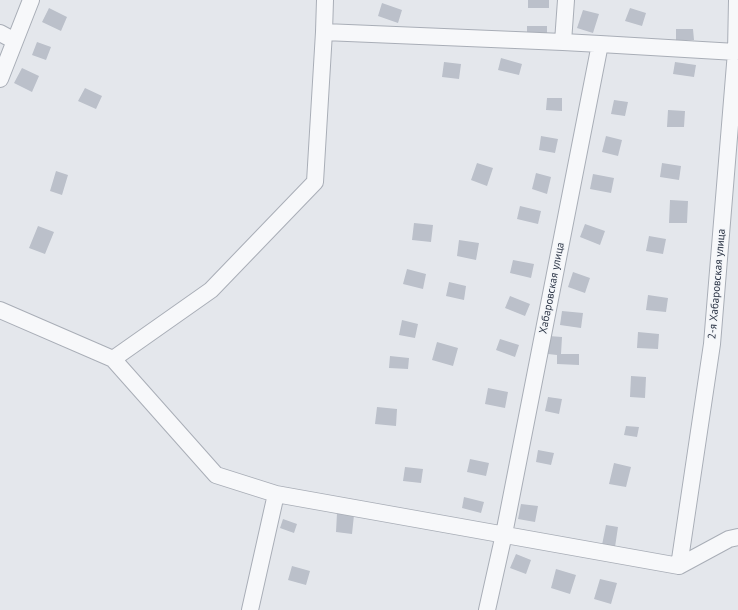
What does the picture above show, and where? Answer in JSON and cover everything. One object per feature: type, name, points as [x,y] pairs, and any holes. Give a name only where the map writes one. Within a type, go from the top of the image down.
[{"type":"street","points":[[0,79],[31,0]]},
{"type":"street","points":[[113,359],[211,290],[315,182],[325,0]]},
{"type":"street","points":[[563,42],[566,0]]},
{"type":"street","name":"2-я Хабаровская улица","points":[[679,566],[712,344],[736,52],[737,0]]},
{"type":"street","points":[[324,32],[563,42],[736,52]]},
{"type":"street","points":[[0,33],[15,41]]},
{"type":"street","name":"Хабаровская улица","points":[[487,610],[504,534],[600,44]]},
{"type":"street","points":[[0,310],[113,359],[216,475],[276,494],[679,566],[728,539],[738,537]]},
{"type":"street","points":[[250,610],[276,494]]},
{"type":"building","points":[[528,0],[549,0],[549,8],[528,8]]},
{"type":"building","points":[[382,3],[402,10],[398,23],[378,16]]},
{"type":"building","points":[[49,8],[67,17],[61,31],[42,22]]},
{"type":"building","points":[[630,8],[646,13],[642,26],[625,21]]},
{"type":"building","points":[[583,10],[599,14],[593,33],[577,28]]},
{"type":"building","points":[[527,26],[547,26],[547,38],[527,38]]},
{"type":"building","points":[[676,29],[693,29],[694,40],[676,41]]},
{"type":"building","points":[[37,42],[51,47],[46,60],[32,55]]},
{"type":"building","points":[[501,58],[522,64],[519,75],[498,70]]},
{"type":"building","points":[[444,62],[461,64],[459,79],[442,77]]},
{"type":"building","points":[[675,62],[696,65],[694,77],[673,74]]},
{"type":"building","points":[[22,68],[39,76],[32,92],[14,83]]},
{"type":"building","points":[[85,88],[102,96],[96,109],[78,101]]},
{"type":"building","points":[[547,98],[562,98],[562,111],[546,110]]},
{"type":"building","points":[[614,100],[628,102],[625,116],[611,114]]},
{"type":"building","points":[[668,110],[685,111],[684,127],[667,127]]},
{"type":"building","points":[[541,136],[558,139],[555,153],[539,150]]},
{"type":"building","points":[[606,136],[622,140],[618,156],[602,152]]},
{"type":"building","points":[[477,163],[493,168],[487,186],[471,180]]},
{"type":"building","points":[[662,163],[681,166],[679,180],[660,177]]},
{"type":"building","points":[[56,171],[68,175],[62,195],[50,191]]},
{"type":"building","points":[[536,173],[551,177],[547,194],[532,189]]},
{"type":"building","points":[[593,174],[614,178],[611,193],[590,189]]},
{"type":"building","points":[[670,200],[688,201],[687,223],[669,223]]},
{"type":"building","points":[[520,206],[541,211],[538,224],[517,219]]},
{"type":"building","points":[[414,223],[433,225],[431,242],[412,240]]},
{"type":"building","points":[[585,224],[605,231],[600,245],[580,237]]},
{"type":"building","points":[[38,226],[54,232],[45,254],[29,248]]},
{"type":"building","points":[[649,236],[666,239],[663,254],[646,251]]},
{"type":"building","points":[[459,240],[479,243],[476,260],[457,256]]},
{"type":"building","points":[[513,260],[534,264],[531,278],[510,273]]},
{"type":"building","points":[[407,269],[426,274],[423,289],[403,284]]},
{"type":"building","points":[[573,272],[590,278],[585,293],[568,287]]},
{"type":"building","points":[[449,282],[466,286],[464,300],[446,296]]},
{"type":"building","points":[[648,295],[668,298],[666,312],[646,310]]},
{"type":"building","points":[[510,296],[530,304],[525,316],[505,308]]},
{"type":"building","points":[[562,311],[583,313],[581,328],[560,325]]},
{"type":"building","points":[[402,320],[418,324],[415,338],[399,335]]},
{"type":"building","points":[[638,332],[659,334],[658,349],[637,348]]},
{"type":"building","points":[[549,336],[562,337],[561,354],[579,354],[579,365],[557,364],[557,355],[548,354]]},
{"type":"building","points":[[500,339],[519,345],[515,357],[496,350]]},
{"type":"building","points":[[437,342],[458,348],[453,366],[432,360]]},
{"type":"building","points":[[390,356],[409,358],[408,369],[389,368]]},
{"type":"building","points":[[631,376],[646,377],[645,398],[630,397]]},
{"type":"building","points":[[488,388],[508,392],[505,408],[485,404]]},
{"type":"building","points":[[548,397],[562,399],[559,414],[545,411]]},
{"type":"building","points":[[377,407],[397,409],[396,426],[375,424]]},
{"type":"building","points":[[626,426],[639,427],[637,437],[624,435]]},
{"type":"building","points":[[538,450],[554,453],[551,465],[536,462]]},
{"type":"building","points":[[470,459],[489,463],[486,476],[467,472]]},
{"type":"building","points":[[614,463],[631,467],[626,487],[609,484]]},
{"type":"building","points":[[405,467],[423,469],[421,483],[403,481]]},
{"type":"building","points":[[464,497],[484,502],[481,513],[462,508]]},
{"type":"building","points":[[521,504],[538,506],[535,522],[518,519]]},
{"type":"building","points":[[337,513],[354,515],[352,534],[336,532]]},
{"type":"building","points":[[283,519],[297,524],[294,533],[280,528]]},
{"type":"building","points":[[606,525],[618,527],[615,547],[602,545]]},
{"type":"building","points":[[516,554],[531,560],[526,574],[510,568]]},
{"type":"building","points":[[292,566],[310,571],[306,585],[288,580]]},
{"type":"building","points":[[556,569],[576,575],[570,594],[551,588]]},
{"type":"building","points":[[600,579],[617,583],[611,604],[594,599]]}]
